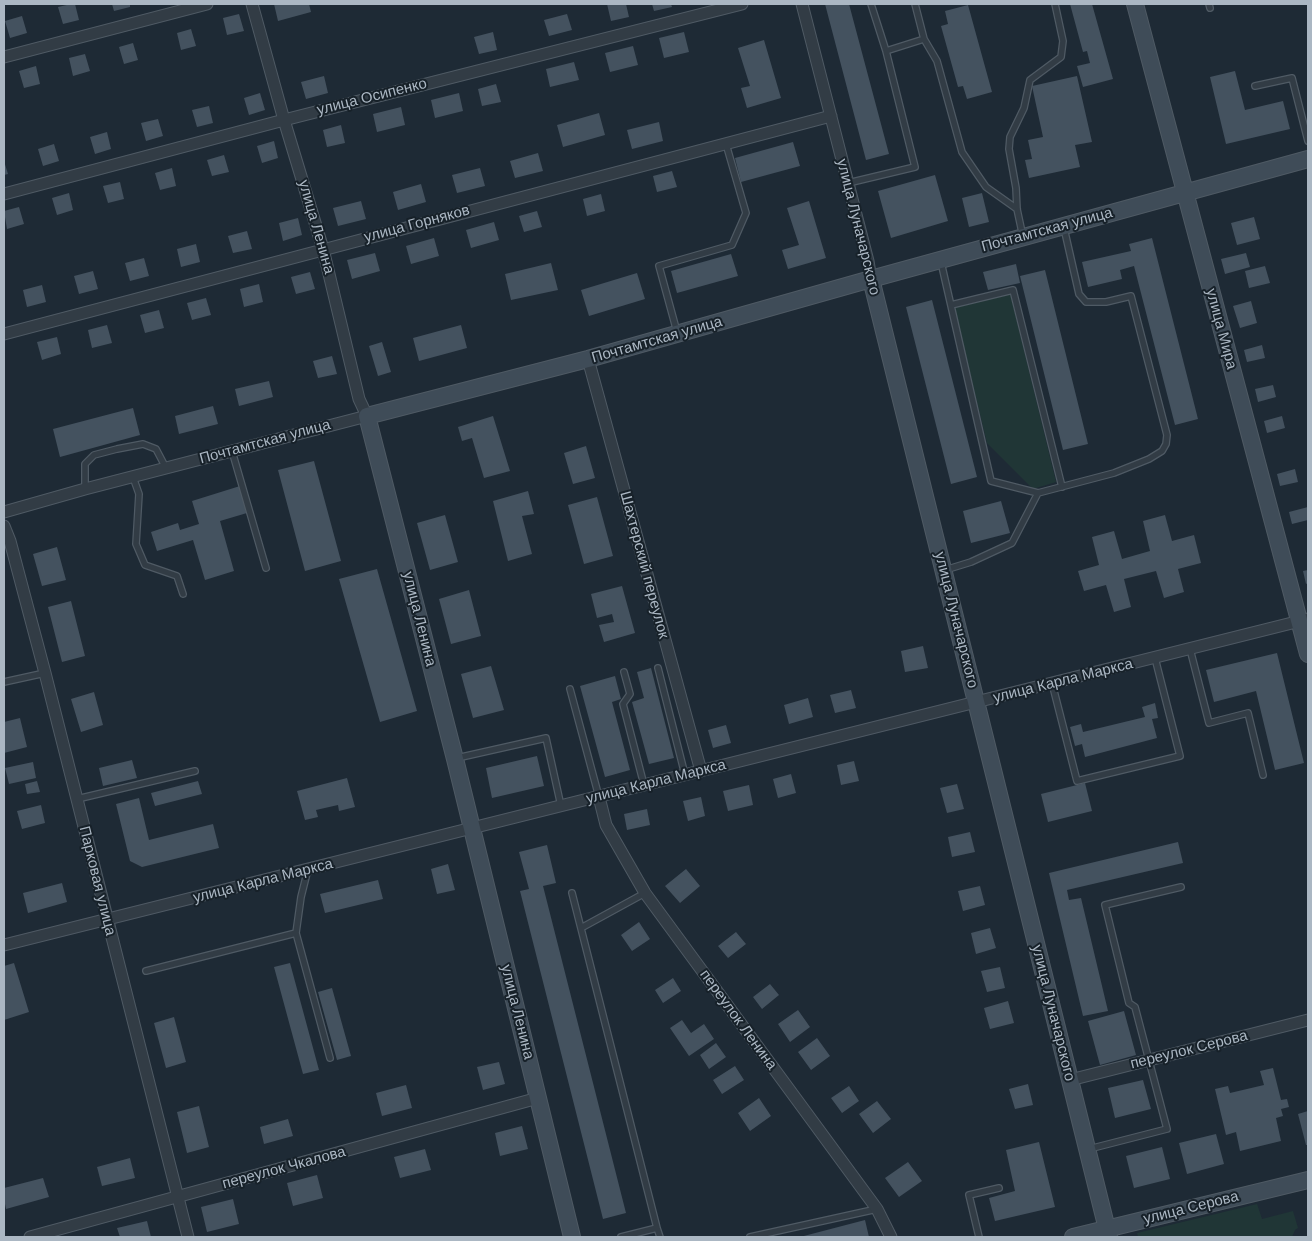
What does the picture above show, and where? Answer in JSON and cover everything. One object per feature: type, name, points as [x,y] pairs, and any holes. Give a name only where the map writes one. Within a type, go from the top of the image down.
[{"type":"street","points":[[4,57],[207,4]]},
{"type":"street","name":"улица Ленина","points":[[252,4],[284,120],[323,249],[359,399],[367,416],[455,759],[572,1237]]},
{"type":"street","name":"улица Осипенко","points":[[4,194],[284,120],[742,4]]},
{"type":"street","name":"улица Луначарского","points":[[802,4],[1108,1233]]},
{"type":"street","name":"улица Мира","points":[[1135,4],[1184,192],[1304,620],[1308,654]]},
{"type":"street","name":"улица Горняков","points":[[4,334],[831,116]]},
{"type":"street","name":"Почтамтская улица","points":[[4,512],[85,489],[588,359],[1023,236],[1308,159]]},
{"type":"street","name":"Шахтерский переулок","points":[[588,359],[701,771]]},
{"type":"street","name":"Парковая улица","points":[[4,526],[10,541],[45,673],[188,1237]]},
{"type":"street","name":"улица Карла Маркса","points":[[4,945],[1304,620]]},
{"type":"street","name":"переулок Ленина","points":[[599,797],[606,825],[645,893],[877,1209],[890,1237]]},
{"type":"street","name":"переулок Серова","points":[[1070,1080],[1308,1020]]},
{"type":"street","name":"переулок Чкалова","points":[[30,1237],[538,1098]]},
{"type":"street","name":"улица Серова","points":[[1073,1237],[1108,1233],[1308,1180]]},
{"type":"lane","points":[[848,183],[915,166],[872,4]]},
{"type":"lane","points":[[915,4],[924,39],[937,61],[962,152],[986,187],[1017,209]]},
{"type":"lane","points":[[1023,236],[1017,209],[1016,188],[1009,149],[1010,137],[1024,108],[1030,80],[1061,57],[1064,41],[1055,4]]},
{"type":"lane","points":[[886,51],[924,39]]},
{"type":"lane","points":[[1255,86],[1292,78],[1308,141]]},
{"type":"lane","points":[[678,334],[659,266],[732,245],[746,212],[726,144]]},
{"type":"lane","points":[[940,260],[991,481],[1038,493],[1114,473],[1149,459],[1162,451],[1166,444],[1167,435],[1131,296],[1106,302],[1086,302],[1079,294],[1064,226]]},
{"type":"lane","points":[[951,305],[1013,290],[1062,487]]},
{"type":"lane","points":[[85,489],[85,464],[94,455],[109,451],[142,444],[156,450],[166,468]]},
{"type":"lane","points":[[232,451],[266,568]]},
{"type":"lane","points":[[133,477],[139,494],[136,544],[145,566],[177,576],[183,594]]},
{"type":"lane","points":[[944,570],[971,562],[1012,543],[1038,493]]},
{"type":"lane","points":[[1190,649],[1209,723],[1248,713],[1263,775]]},
{"type":"lane","points":[[1052,683],[1077,781],[1180,756],[1155,658]]},
{"type":"lane","points":[[658,668],[685,775]]},
{"type":"lane","points":[[624,672],[630,694],[623,704],[644,785]]},
{"type":"lane","points":[[4,682],[45,673]]},
{"type":"lane","points":[[570,689],[599,797]]},
{"type":"lane","points":[[455,759],[546,738],[562,806]]},
{"type":"lane","points":[[77,799],[195,771]]},
{"type":"lane","points":[[308,869],[301,897],[296,933],[330,1058]]},
{"type":"lane","points":[[1087,1149],[1167,1129],[1135,1007],[1129,1003],[1105,905],[1181,887]]},
{"type":"lane","points":[[572,893],[660,1237]]},
{"type":"lane","points":[[580,928],[645,893]]},
{"type":"lane","points":[[146,971],[296,933]]},
{"type":"lane","points":[[979,1237],[969,1195],[999,1188]]},
{"type":"lane","points":[[750,1237],[877,1209]]},
{"type":"lane","points":[[620,1237],[657,1228]]},
{"type":"green space","points":[[1010,293],[1056,482],[1033,489],[987,443],[954,307]]},
{"type":"green space","points":[[1257,1204],[1262,1219],[1293,1211],[1298,1228],[1292,1237],[1138,1237],[1137,1233]]},
{"type":"building","points":[[75,4],[79,20],[63,24],[58,7]]},
{"type":"building","points":[[112,4],[130,4],[130,7],[114,11]]},
{"type":"building","points":[[274,4],[309,4],[311,12],[278,21]]},
{"type":"building","points":[[607,4],[626,4],[629,17],[611,21]]},
{"type":"building","points":[[652,4],[671,4],[672,7],[654,11]]},
{"type":"building","points":[[825,4],[849,4],[889,154],[866,160]]},
{"type":"building","points":[[1070,4],[1092,4],[1113,79],[1083,87],[1077,66],[1090,63],[1087,51],[1083,52]]},
{"type":"building","points":[[968,5],[992,92],[967,99],[963,86],[958,87],[941,26],[948,24],[945,11]]},
{"type":"building","points":[[239,14],[244,31],[227,35],[223,18]]},
{"type":"building","points":[[567,14],[572,30],[549,36],[544,20]]},
{"type":"building","points":[[22,16],[27,33],[10,38],[5,21]]},
{"type":"building","points":[[191,29],[196,46],[181,50],[177,33]]},
{"type":"building","points":[[493,32],[497,50],[479,54],[474,37]]},
{"type":"building","points":[[684,32],[689,52],[664,58],[659,38]]},
{"type":"building","points":[[764,40],[781,98],[747,108],[741,88],[750,86],[738,48]]},
{"type":"building","points":[[133,43],[138,60],[124,64],[119,47]]},
{"type":"building","points":[[633,46],[638,65],[610,72],[605,53]]},
{"type":"building","points":[[85,54],[90,71],[73,76],[69,58]]},
{"type":"building","points":[[574,62],[579,80],[550,87],[546,69]]},
{"type":"building","points":[[36,66],[40,84],[24,88],[19,71]]},
{"type":"building","points":[[1235,71],[1245,110],[1283,101],[1290,129],[1226,144],[1210,77]]},
{"type":"building","points":[[324,76],[328,93],[306,99],[301,82]]},
{"type":"building","points":[[1077,76],[1092,142],[1075,145],[1080,167],[1029,178],[1025,160],[1032,159],[1028,140],[1043,137],[1032,86]]},
{"type":"building","points":[[496,84],[501,102],[482,106],[478,89]]},
{"type":"building","points":[[260,93],[265,110],[249,115],[244,98]]},
{"type":"building","points":[[459,93],[463,111],[435,118],[431,100]]},
{"type":"building","points":[[209,106],[213,123],[197,127],[192,110]]},
{"type":"building","points":[[401,107],[405,125],[377,132],[373,114]]},
{"type":"building","points":[[599,113],[605,135],[563,147],[557,125]]},
{"type":"building","points":[[158,119],[163,136],[146,141],[141,123]]},
{"type":"building","points":[[659,122],[663,141],[632,149],[627,130]]},
{"type":"building","points":[[341,125],[345,143],[327,147],[323,130]]},
{"type":"building","points":[[107,132],[111,149],[95,154],[90,137]]},
{"type":"building","points":[[274,141],[278,158],[262,163],[257,146]]},
{"type":"building","points":[[793,142],[800,166],[741,182],[735,158]]},
{"type":"building","points":[[54,144],[59,161],[43,166],[38,149]]},
{"type":"building","points":[[538,153],[543,171],[515,178],[510,161]]},
{"type":"building","points":[[224,155],[229,172],[212,176],[207,160]]},
{"type":"building","points":[[4,161],[8,174],[4,175]]},
{"type":"building","points":[[172,168],[176,186],[160,190],[155,173]]},
{"type":"building","points":[[480,168],[485,186],[457,193],[452,175]]},
{"type":"building","points":[[672,171],[677,187],[657,192],[653,176]]},
{"type":"building","points":[[935,175],[948,221],[891,238],[878,191]]},
{"type":"building","points":[[120,182],[124,199],[108,203],[103,186]]},
{"type":"building","points":[[421,184],[426,202],[398,210],[393,192]]},
{"type":"building","points":[[69,193],[73,210],[57,215],[52,198]]},
{"type":"building","points":[[982,193],[989,222],[969,227],[962,198]]},
{"type":"building","points":[[601,194],[605,211],[587,216],[583,199]]},
{"type":"building","points":[[361,201],[366,219],[338,226],[333,208]]},
{"type":"building","points":[[809,201],[826,258],[788,269],[782,250],[799,245],[787,208]]},
{"type":"building","points":[[19,207],[24,224],[7,229],[4,211]]},
{"type":"building","points":[[537,211],[542,227],[524,232],[519,216]]},
{"type":"building","points":[[1254,217],[1260,239],[1237,245],[1231,223]]},
{"type":"building","points":[[298,218],[302,235],[283,241],[279,223]]},
{"type":"building","points":[[494,222],[499,240],[471,248],[466,230]]},
{"type":"building","points":[[247,231],[252,249],[233,253],[228,236]]},
{"type":"building","points":[[434,238],[439,256],[411,264],[406,246]]},
{"type":"building","points":[[1152,238],[1198,419],[1175,425],[1134,266],[1120,270],[1122,279],[1088,287],[1082,262],[1131,251],[1129,244]]},
{"type":"building","points":[[196,244],[200,262],[181,267],[177,249]]},
{"type":"building","points":[[375,253],[380,271],[352,279],[347,260]]},
{"type":"building","points":[[1246,253],[1250,267],[1225,274],[1221,259]]},
{"type":"building","points":[[731,254],[738,276],[677,293],[671,271]]},
{"type":"building","points":[[144,258],[149,276],[130,281],[125,263]]},
{"type":"building","points":[[551,263],[558,290],[511,300],[505,274]]},
{"type":"building","points":[[1016,264],[1020,283],[988,290],[983,272]]},
{"type":"building","points":[[1265,266],[1270,283],[1249,288],[1245,271]]},
{"type":"building","points":[[1045,270],[1088,444],[1063,450],[1020,276]]},
{"type":"building","points":[[93,271],[98,289],[79,294],[74,276]]},
{"type":"building","points":[[310,272],[315,289],[296,294],[291,277]]},
{"type":"building","points":[[637,273],[645,299],[589,316],[581,290]]},
{"type":"building","points":[[259,284],[263,302],[244,307],[240,289]]},
{"type":"building","points":[[42,285],[46,302],[27,307],[23,290]]},
{"type":"building","points":[[206,298],[211,315],[192,320],[187,303]]},
{"type":"building","points":[[932,300],[977,477],[951,484],[906,307]]},
{"type":"building","points":[[1251,301],[1257,323],[1240,328],[1233,306]]},
{"type":"building","points":[[159,310],[164,328],[145,333],[140,315]]},
{"type":"building","points":[[107,325],[112,343],[92,348],[88,330]]},
{"type":"building","points":[[461,325],[467,348],[419,361],[413,338]]},
{"type":"building","points":[[57,337],[61,354],[42,360],[37,342]]},
{"type":"building","points":[[382,342],[391,372],[378,376],[369,346]]},
{"type":"building","points":[[1262,345],[1265,358],[1247,362],[1244,350]]},
{"type":"building","points":[[332,356],[337,374],[318,378],[313,361]]},
{"type":"building","points":[[269,381],[273,397],[239,406],[235,389]]},
{"type":"building","points":[[1273,385],[1276,397],[1258,402],[1255,389]]},
{"type":"building","points":[[213,406],[218,424],[179,434],[175,416]]},
{"type":"building","points":[[133,408],[140,435],[60,457],[53,429]]},
{"type":"building","points":[[493,416],[510,471],[484,478],[472,438],[462,441],[458,427]]},
{"type":"building","points":[[1282,416],[1285,428],[1267,433],[1264,421]]},
{"type":"building","points":[[586,446],[595,478],[573,484],[564,453]]},
{"type":"building","points":[[314,461],[341,561],[305,571],[278,470]]},
{"type":"building","points":[[1295,469],[1298,482],[1280,486],[1277,474]]},
{"type":"building","points":[[240,486],[247,513],[220,521],[234,571],[205,580],[193,540],[157,551],[151,532],[178,523],[180,530],[199,524],[192,501]]},
{"type":"building","points":[[528,491],[534,514],[522,516],[532,554],[508,561],[493,501]]},
{"type":"building","points":[[597,497],[613,556],[584,564],[568,505]]},
{"type":"building","points":[[1001,501],[1010,533],[971,543],[963,511]]},
{"type":"building","points":[[1308,507],[1308,520],[1292,524],[1289,512]]},
{"type":"building","points":[[445,515],[458,562],[430,570],[417,523]]},
{"type":"building","points":[[1165,515],[1172,541],[1194,535],[1201,563],[1178,569],[1184,592],[1164,598],[1156,571],[1124,579],[1131,607],[1114,612],[1106,585],[1084,591],[1078,571],[1099,565],[1092,537],[1114,531],[1122,559],[1150,551],[1143,521]]},
{"type":"building","points":[[57,547],[66,580],[42,586],[33,554]]},
{"type":"building","points":[[377,569],[417,711],[380,722],[339,579]]},
{"type":"building","points":[[1308,570],[1308,583],[1306,584],[1303,571]]},
{"type":"building","points":[[622,586],[635,633],[604,642],[599,625],[614,622],[612,614],[597,618],[591,594]]},
{"type":"building","points":[[469,590],[481,636],[451,644],[439,599]]},
{"type":"building","points":[[71,601],[85,656],[62,662],[48,607]]},
{"type":"building","points":[[923,646],[928,668],[905,672],[901,651]]},
{"type":"building","points":[[1277,653],[1304,763],[1275,770],[1256,691],[1214,702],[1206,670]]},
{"type":"building","points":[[491,666],[504,710],[473,718],[461,674]]},
{"type":"building","points":[[651,668],[674,758],[649,764],[632,702],[644,698],[637,672]]},
{"type":"building","points":[[615,676],[621,699],[612,702],[630,770],[605,777],[580,686]]},
{"type":"building","points":[[851,690],[856,708],[835,713],[830,695]]},
{"type":"building","points":[[94,692],[103,725],[81,732],[71,699]]},
{"type":"building","points":[[808,698],[813,717],[789,724],[784,705]]},
{"type":"building","points":[[1155,703],[1158,718],[1152,719],[1157,738],[1085,757],[1082,744],[1075,746],[1070,727],[1081,724],[1083,732],[1145,717],[1142,707]]},
{"type":"building","points":[[20,718],[27,747],[4,753],[4,722]]},
{"type":"building","points":[[726,725],[731,743],[713,748],[708,730]]},
{"type":"building","points":[[537,756],[544,786],[492,798],[486,768]]},
{"type":"building","points":[[132,760],[137,778],[103,786],[99,768]]},
{"type":"building","points":[[854,761],[859,781],[841,785],[837,765]]},
{"type":"building","points":[[33,762],[36,778],[9,784],[5,768]]},
{"type":"building","points":[[791,774],[796,793],[778,798],[773,779]]},
{"type":"building","points":[[347,778],[355,807],[339,811],[338,805],[316,810],[318,817],[305,820],[297,791]]},
{"type":"building","points":[[37,781],[40,792],[27,794],[25,784]]},
{"type":"building","points":[[198,781],[202,794],[155,806],[151,793]]},
{"type":"building","points":[[1085,783],[1092,811],[1048,822],[1041,794]]},
{"type":"building","points":[[957,784],[964,809],[947,813],[940,788]]},
{"type":"building","points":[[749,785],[753,805],[728,811],[723,791]]},
{"type":"building","points":[[701,797],[705,816],[688,821],[683,801]]},
{"type":"building","points":[[139,798],[149,840],[213,824],[219,848],[142,867],[130,861],[116,804]]},
{"type":"building","points":[[41,805],[45,823],[22,829],[17,811]]},
{"type":"building","points":[[647,809],[650,825],[627,830],[624,814]]},
{"type":"building","points":[[970,832],[975,852],[952,857],[948,837]]},
{"type":"building","points":[[1178,842],[1183,863],[1067,890],[1069,900],[1081,898],[1108,1011],[1083,1016],[1049,873]]},
{"type":"building","points":[[547,845],[556,883],[543,886],[626,1213],[603,1219],[520,891],[529,889],[519,852]]},
{"type":"building","points":[[448,864],[455,890],[437,894],[431,869]]},
{"type":"building","points":[[686,869],[700,886],[680,903],[665,886]]},
{"type":"building","points":[[378,880],[383,899],[325,913],[320,894]]},
{"type":"building","points":[[62,883],[67,902],[28,913],[23,893]]},
{"type":"building","points":[[980,886],[985,905],[963,911],[958,891]]},
{"type":"building","points":[[639,922],[650,939],[632,951],[621,935]]},
{"type":"building","points":[[990,928],[996,948],[976,954],[971,933]]},
{"type":"building","points":[[736,932],[746,944],[728,958],[718,946]]},
{"type":"building","points":[[14,963],[29,1012],[4,1020],[4,966]]},
{"type":"building","points":[[290,963],[319,1070],[303,1074],[274,967]]},
{"type":"building","points":[[1000,967],[1005,988],[987,992],[981,971]]},
{"type":"building","points":[[673,978],[681,991],[663,1003],[655,990]]},
{"type":"building","points":[[770,984],[779,995],[762,1009],[753,997]]},
{"type":"building","points":[[332,988],[351,1056],[337,1060],[318,992]]},
{"type":"building","points":[[1008,1001],[1014,1023],[990,1029],[984,1008]]},
{"type":"building","points":[[798,1010],[810,1027],[790,1042],[778,1024]]},
{"type":"building","points":[[1124,1011],[1136,1055],[1100,1065],[1088,1021]]},
{"type":"building","points":[[174,1017],[186,1062],[166,1068],[154,1023]]},
{"type":"building","points":[[682,1020],[691,1033],[704,1024],[714,1039],[689,1056],[670,1028]]},
{"type":"building","points":[[817,1038],[830,1056],[811,1070],[798,1052]]},
{"type":"building","points":[[716,1043],[726,1057],[709,1069],[700,1055]]},
{"type":"building","points":[[499,1062],[505,1084],[483,1090],[477,1067]]},
{"type":"building","points":[[735,1066],[744,1080],[722,1094],[713,1080]]},
{"type":"building","points":[[1273,1068],[1281,1100],[1287,1099],[1289,1107],[1281,1109],[1283,1116],[1276,1118],[1281,1141],[1240,1151],[1236,1132],[1226,1135],[1215,1089],[1228,1086],[1230,1093],[1264,1085],[1260,1071]]},
{"type":"building","points":[[1143,1080],[1151,1109],[1115,1118],[1108,1088]]},
{"type":"building","points":[[1028,1084],[1033,1105],[1015,1109],[1009,1089]]},
{"type":"building","points":[[406,1085],[412,1108],[382,1116],[376,1093]]},
{"type":"building","points":[[849,1086],[859,1101],[842,1113],[831,1098]]},
{"type":"building","points":[[759,1098],[771,1116],[750,1131],[738,1113]]},
{"type":"building","points":[[877,1101],[891,1119],[873,1133],[859,1114]]},
{"type":"building","points":[[199,1106],[209,1147],[187,1153],[177,1112]]},
{"type":"building","points":[[1308,1111],[1308,1145],[1306,1145],[1298,1114]]},
{"type":"building","points":[[288,1119],[293,1136],[264,1144],[260,1127]]},
{"type":"building","points":[[522,1126],[528,1149],[500,1156],[495,1133]]},
{"type":"building","points":[[1216,1134],[1224,1164],[1187,1174],[1179,1143]]},
{"type":"building","points":[[1039,1142],[1055,1207],[995,1221],[989,1198],[1015,1191],[1006,1150]]},
{"type":"building","points":[[1162,1147],[1170,1179],[1134,1188],[1126,1156]]},
{"type":"building","points":[[425,1149],[431,1170],[400,1178],[394,1157]]},
{"type":"building","points":[[130,1158],[135,1178],[102,1186],[97,1167]]},
{"type":"building","points":[[908,1162],[922,1181],[899,1197],[885,1178]]},
{"type":"building","points":[[317,1175],[323,1198],[293,1206],[287,1183]]},
{"type":"building","points":[[43,1178],[49,1197],[6,1209],[4,1188]]},
{"type":"building","points":[[233,1199],[239,1224],[207,1232],[201,1207]]},
{"type":"building","points":[[865,1220],[869,1237],[800,1237]]},
{"type":"building","points":[[147,1221],[151,1237],[120,1237],[117,1228]]}]
